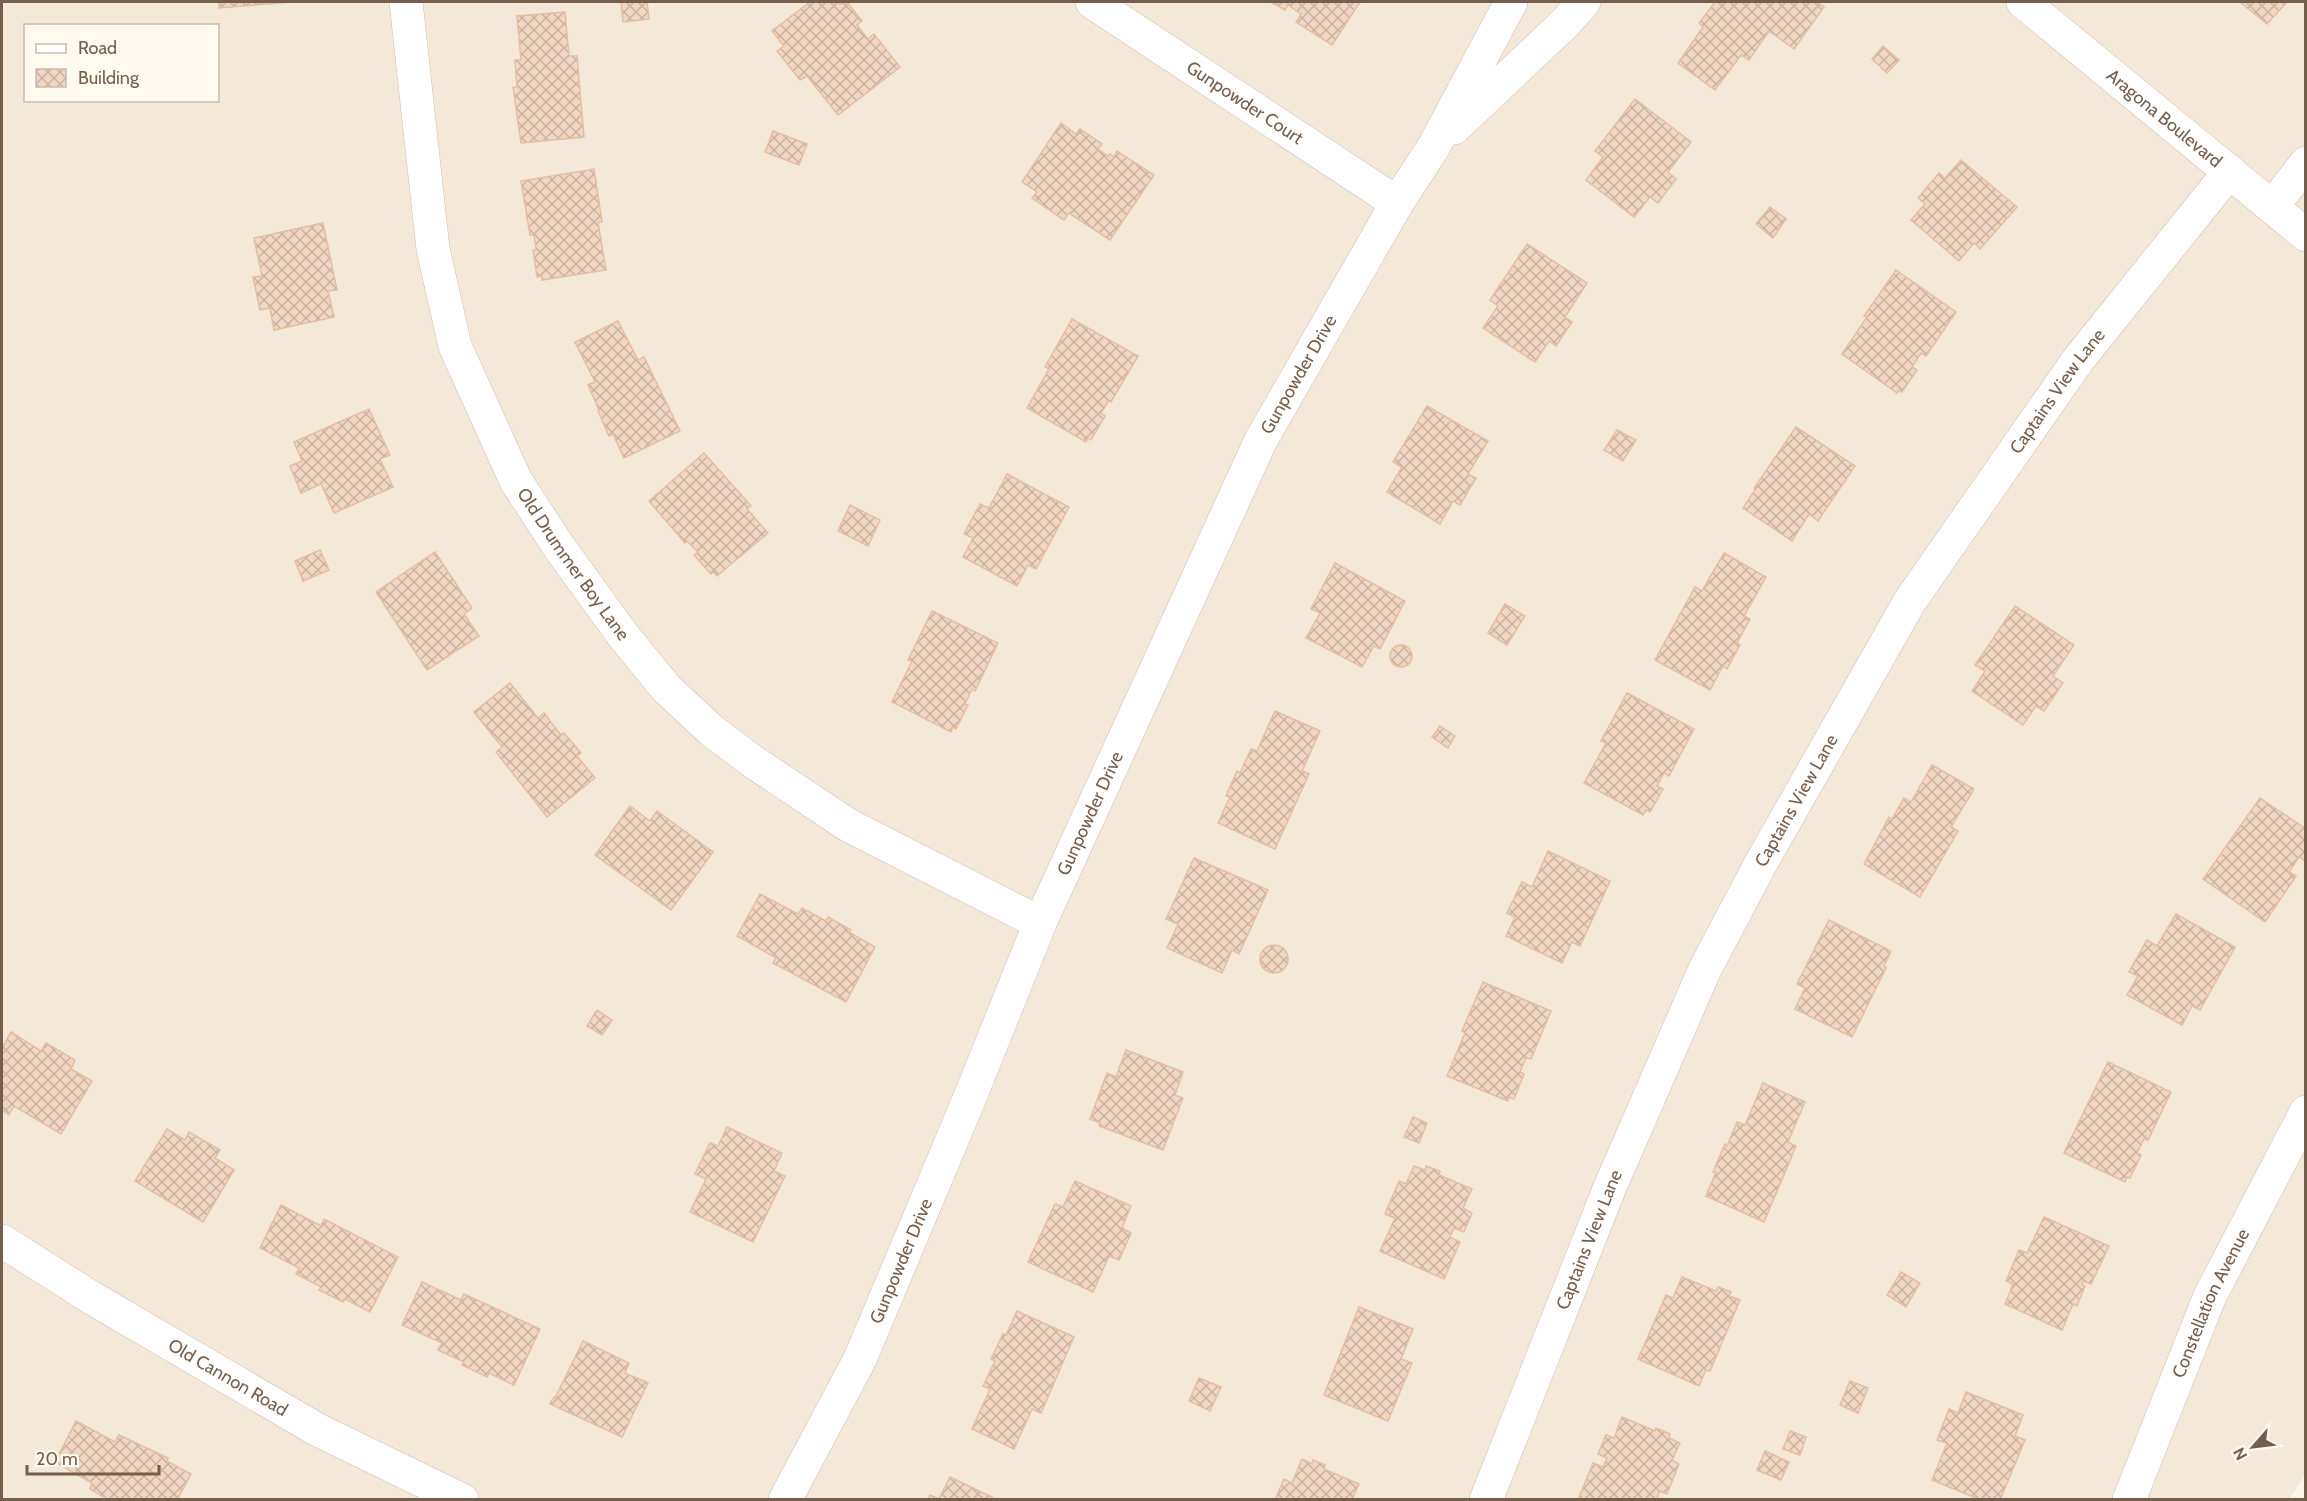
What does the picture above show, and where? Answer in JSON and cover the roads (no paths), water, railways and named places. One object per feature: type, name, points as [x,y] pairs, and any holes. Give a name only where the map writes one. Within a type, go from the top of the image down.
[{"type":"street","name":"Old Drummer Boy Lane","points":[[406,2],[433,249],[455,346],[516,481],[559,548],[622,634],[659,679],[711,730],[752,761],[848,825],[1040,923]]},
{"type":"street","name":"Gunpowder Court","points":[[1092,2],[1397,203]]},
{"type":"street","name":"Gunpowder Drive","points":[[785,1500],[860,1359],[1040,923],[1261,440],[1397,203],[1433,148],[1511,2]]},
{"type":"street","name":"Gunpowder Drive","points":[[1433,148],[1563,25],[1584,2]]},
{"type":"street","name":"Aragona Boulevard","points":[[2023,2],[2306,235]]},
{"type":"street","points":[[2272,207],[2306,163]]},
{"type":"street","name":"Captains View Lane","points":[[1486,1500],[1624,1154],[1706,969],[1767,853],[1910,601],[2078,360],[2229,171]]},
{"type":"street","name":"Constellation Avenue","points":[[2129,1500],[2210,1296],[2306,1112]]},
{"type":"street","name":"Old Cannon Road","points":[[2,1241],[123,1316],[316,1429],[462,1500]]}]
